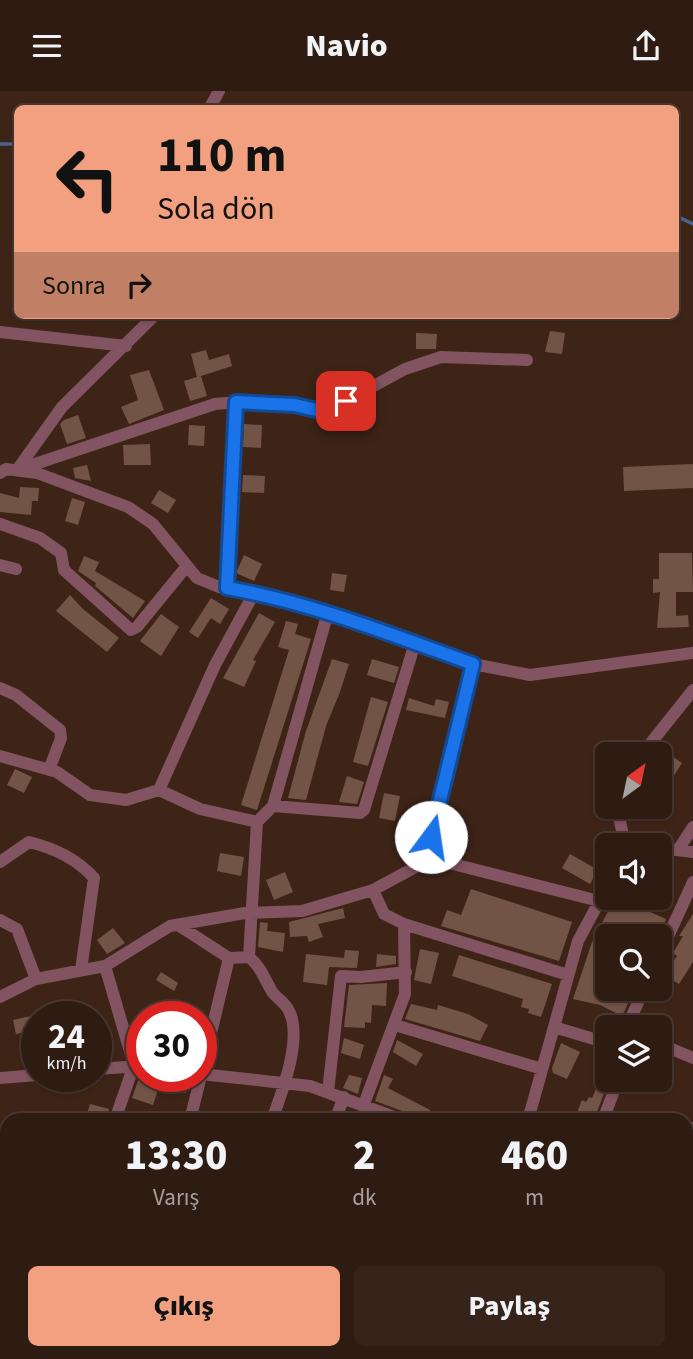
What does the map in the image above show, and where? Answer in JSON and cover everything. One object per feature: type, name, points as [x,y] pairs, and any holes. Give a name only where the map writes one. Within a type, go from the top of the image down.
[{"type":"street","points":[[17,471],[62,407],[151,319]]},
{"type":"street","points":[[0,332],[126,346]]},
{"type":"street","points":[[17,471],[215,404],[284,404],[316,410],[346,401],[405,369],[441,357],[527,360]]},
{"type":"street","points":[[227,588],[236,402]]},
{"type":"street","points":[[0,473],[6,469],[37,473],[128,507],[153,524],[197,578],[227,588],[328,612],[473,664],[530,675],[693,653]]},
{"type":"street","points":[[0,524],[40,538],[61,553],[64,570],[131,630],[137,628],[187,566]]},
{"type":"street","points":[[0,565],[16,569]]},
{"type":"street","points":[[159,790],[167,766],[215,665],[254,593]]},
{"type":"street","points":[[249,957],[257,822],[273,806],[328,612]]},
{"type":"street","points":[[273,806],[360,813],[364,810],[415,643]]},
{"type":"street","points":[[425,862],[473,664]]},
{"type":"street","points":[[0,688],[16,695],[60,730],[61,738],[50,770]]},
{"type":"street","points":[[652,742],[693,690]]},
{"type":"street","points":[[0,755],[50,770],[90,795],[126,800],[159,790],[200,809],[257,822]]},
{"type":"street","points":[[678,850],[693,827]]},
{"type":"street","points":[[0,862],[29,842],[50,847],[84,867],[94,878],[81,970]]},
{"type":"street","points":[[672,849],[693,852]]},
{"type":"street","points":[[0,997],[36,979],[105,966],[170,926],[253,913],[302,911],[373,890],[425,862],[445,862],[595,900]]},
{"type":"street","points":[[672,928],[693,882]]},
{"type":"street","points":[[373,890],[384,914],[404,924],[568,975]]},
{"type":"street","points":[[530,1113],[578,940],[595,907]]},
{"type":"street","points":[[0,920],[17,929],[36,979]]},
{"type":"street","points":[[364,1104],[405,994],[407,972],[404,924]]},
{"type":"street","points":[[178,925],[229,958],[249,957],[264,972],[275,996],[289,1011],[294,1037],[285,1082],[274,1113]]},
{"type":"street","points":[[217,1008],[229,958]]},
{"type":"street","points":[[105,966],[126,1030]]},
{"type":"street","points":[[328,1092],[341,976],[361,977],[407,972]]},
{"type":"street","points":[[395,1025],[542,1069]]},
{"type":"street","points":[[554,1027],[595,1039]]},
{"type":"street","points":[[672,1049],[693,1058]]},
{"type":"street","points":[[0,1078],[21,1076]]},
{"type":"street","points":[[217,1076],[285,1082],[328,1092],[385,1113]]},
{"type":"street","points":[[118,1113],[127,1092]]},
{"type":"street","points":[[192,1113],[197,1092]]},
{"type":"street","points":[[606,1113],[614,1092]]},
{"type":"street","points":[[338,1113],[344,1097]]},
{"type":"building","points":[[550,331],[565,333],[562,354],[545,352]]},
{"type":"building","points":[[416,333],[437,334],[436,349],[416,349]]},
{"type":"building","points":[[206,350],[209,360],[229,354],[232,366],[201,376],[207,396],[190,401],[184,381],[197,377],[191,354]]},
{"type":"building","points":[[149,370],[164,410],[129,424],[121,407],[138,400],[130,375]]},
{"type":"building","points":[[78,415],[86,438],[67,444],[60,424]]},
{"type":"building","points":[[244,424],[262,425],[261,448],[243,447]]},
{"type":"building","points":[[189,425],[205,426],[204,446],[188,445]]},
{"type":"building","points":[[150,444],[151,465],[124,465],[123,445]]},
{"type":"building","points":[[693,464],[693,488],[624,491],[623,467]]},
{"type":"building","points":[[87,465],[91,481],[75,478],[73,468]]},
{"type":"building","points":[[243,475],[265,476],[264,493],[242,492]]},
{"type":"building","points":[[20,487],[39,488],[38,501],[32,501],[31,515],[0,512],[0,493],[19,498]]},
{"type":"building","points":[[159,490],[176,500],[168,513],[151,503]]},
{"type":"building","points":[[72,498],[85,502],[78,525],[65,521]]},
{"type":"building","points":[[659,553],[692,553],[693,592],[676,592],[676,616],[688,615],[689,627],[657,628],[660,592],[653,593],[653,579],[659,579]]},
{"type":"building","points":[[244,555],[262,564],[254,581],[236,573]]},
{"type":"building","points":[[84,556],[99,562],[95,571],[145,601],[133,618],[95,586],[96,583],[78,571]]},
{"type":"building","points":[[332,573],[347,575],[344,592],[330,590]]},
{"type":"building","points":[[70,595],[119,638],[107,652],[56,611]]},
{"type":"building","points":[[211,598],[229,609],[220,624],[211,618],[198,638],[189,632]]},
{"type":"building","points":[[259,613],[275,622],[253,660],[256,661],[244,687],[223,678]]},
{"type":"building","points":[[161,614],[179,627],[161,656],[140,641]]},
{"type":"building","points":[[286,621],[298,624],[295,634],[311,639],[257,810],[241,805],[289,650],[278,647]]},
{"type":"building","points":[[332,659],[349,664],[326,726],[306,800],[288,798],[306,731]]},
{"type":"building","points":[[372,659],[399,667],[394,683],[367,675]]},
{"type":"building","points":[[371,697],[388,702],[368,766],[353,762]]},
{"type":"building","points":[[409,698],[434,706],[436,699],[449,702],[445,718],[406,710]]},
{"type":"building","points":[[672,756],[682,763],[672,776]]},
{"type":"building","points":[[15,769],[32,777],[24,793],[7,785]]},
{"type":"building","points":[[347,776],[364,782],[357,804],[339,802]]},
{"type":"building","points":[[384,793],[400,796],[395,821],[379,818]]},
{"type":"building","points":[[220,853],[244,857],[241,876],[217,871]]},
{"type":"building","points":[[570,854],[595,868],[595,875],[590,884],[562,868]]},
{"type":"building","points":[[285,872],[293,892],[274,900],[266,880]]},
{"type":"building","points":[[471,889],[572,922],[559,961],[441,926],[447,910],[461,915]]},
{"type":"building","points":[[343,908],[345,918],[318,924],[323,937],[309,942],[307,936],[290,937],[289,922]]},
{"type":"building","points":[[609,910],[646,910],[666,919],[664,924],[601,924]]},
{"type":"building","points":[[693,914],[693,962],[679,984],[672,980],[672,963],[677,956],[673,953],[683,936],[679,936]]},
{"type":"building","points":[[260,922],[268,923],[267,931],[285,933],[283,952],[258,947]]},
{"type":"building","points":[[113,928],[125,943],[107,954],[97,940]]},
{"type":"building","points":[[595,936],[595,1001],[629,1001],[622,1015],[600,1005],[573,999]]},
{"type":"building","points":[[420,949],[439,953],[431,984],[414,980]]},
{"type":"building","points":[[345,950],[359,951],[357,968],[329,967],[327,985],[303,982],[306,954],[344,958]]},
{"type":"building","points":[[377,954],[396,956],[396,964],[376,967]]},
{"type":"building","points":[[459,955],[552,984],[541,1017],[528,1013],[529,1009],[521,1007],[523,999],[452,976]]},
{"type":"building","points":[[161,972],[178,983],[174,991],[156,980]]},
{"type":"building","points":[[387,983],[386,1006],[372,1005],[371,1023],[365,1022],[365,1028],[344,1027],[349,985]]},
{"type":"building","points":[[411,1004],[437,1010],[438,1005],[468,1014],[488,1025],[480,1041],[405,1019]]},
{"type":"building","points":[[21,1018],[21,1033],[16,1034],[13,1020]]},
{"type":"building","points":[[344,1038],[364,1045],[360,1059],[341,1053]]},
{"type":"building","points":[[397,1040],[423,1054],[416,1066],[393,1052]]},
{"type":"building","points":[[561,1043],[580,1052],[567,1079],[553,1073],[552,1068]]},
{"type":"building","points":[[349,1075],[362,1078],[358,1094],[343,1088]]},
{"type":"building","points":[[384,1075],[393,1079],[388,1088],[430,1110],[428,1113],[406,1113],[375,1101]]},
{"type":"building","points":[[595,1091],[604,1092],[597,1113],[577,1113],[582,1100],[586,1102],[589,1097],[592,1098]]},
{"type":"building","points":[[134,1092],[157,1092],[153,1105],[132,1098]]},
{"type":"building","points":[[90,1104],[109,1109],[108,1113],[87,1113]]},
{"type":"waterway","points":[[0,144],[14,144]]},
{"type":"waterway","points":[[679,217],[693,224]]},
{"type":"route","points":[[346,401],[316,410],[295,405],[236,402],[227,588],[274,596],[360,622],[473,664],[431,837]]}]
